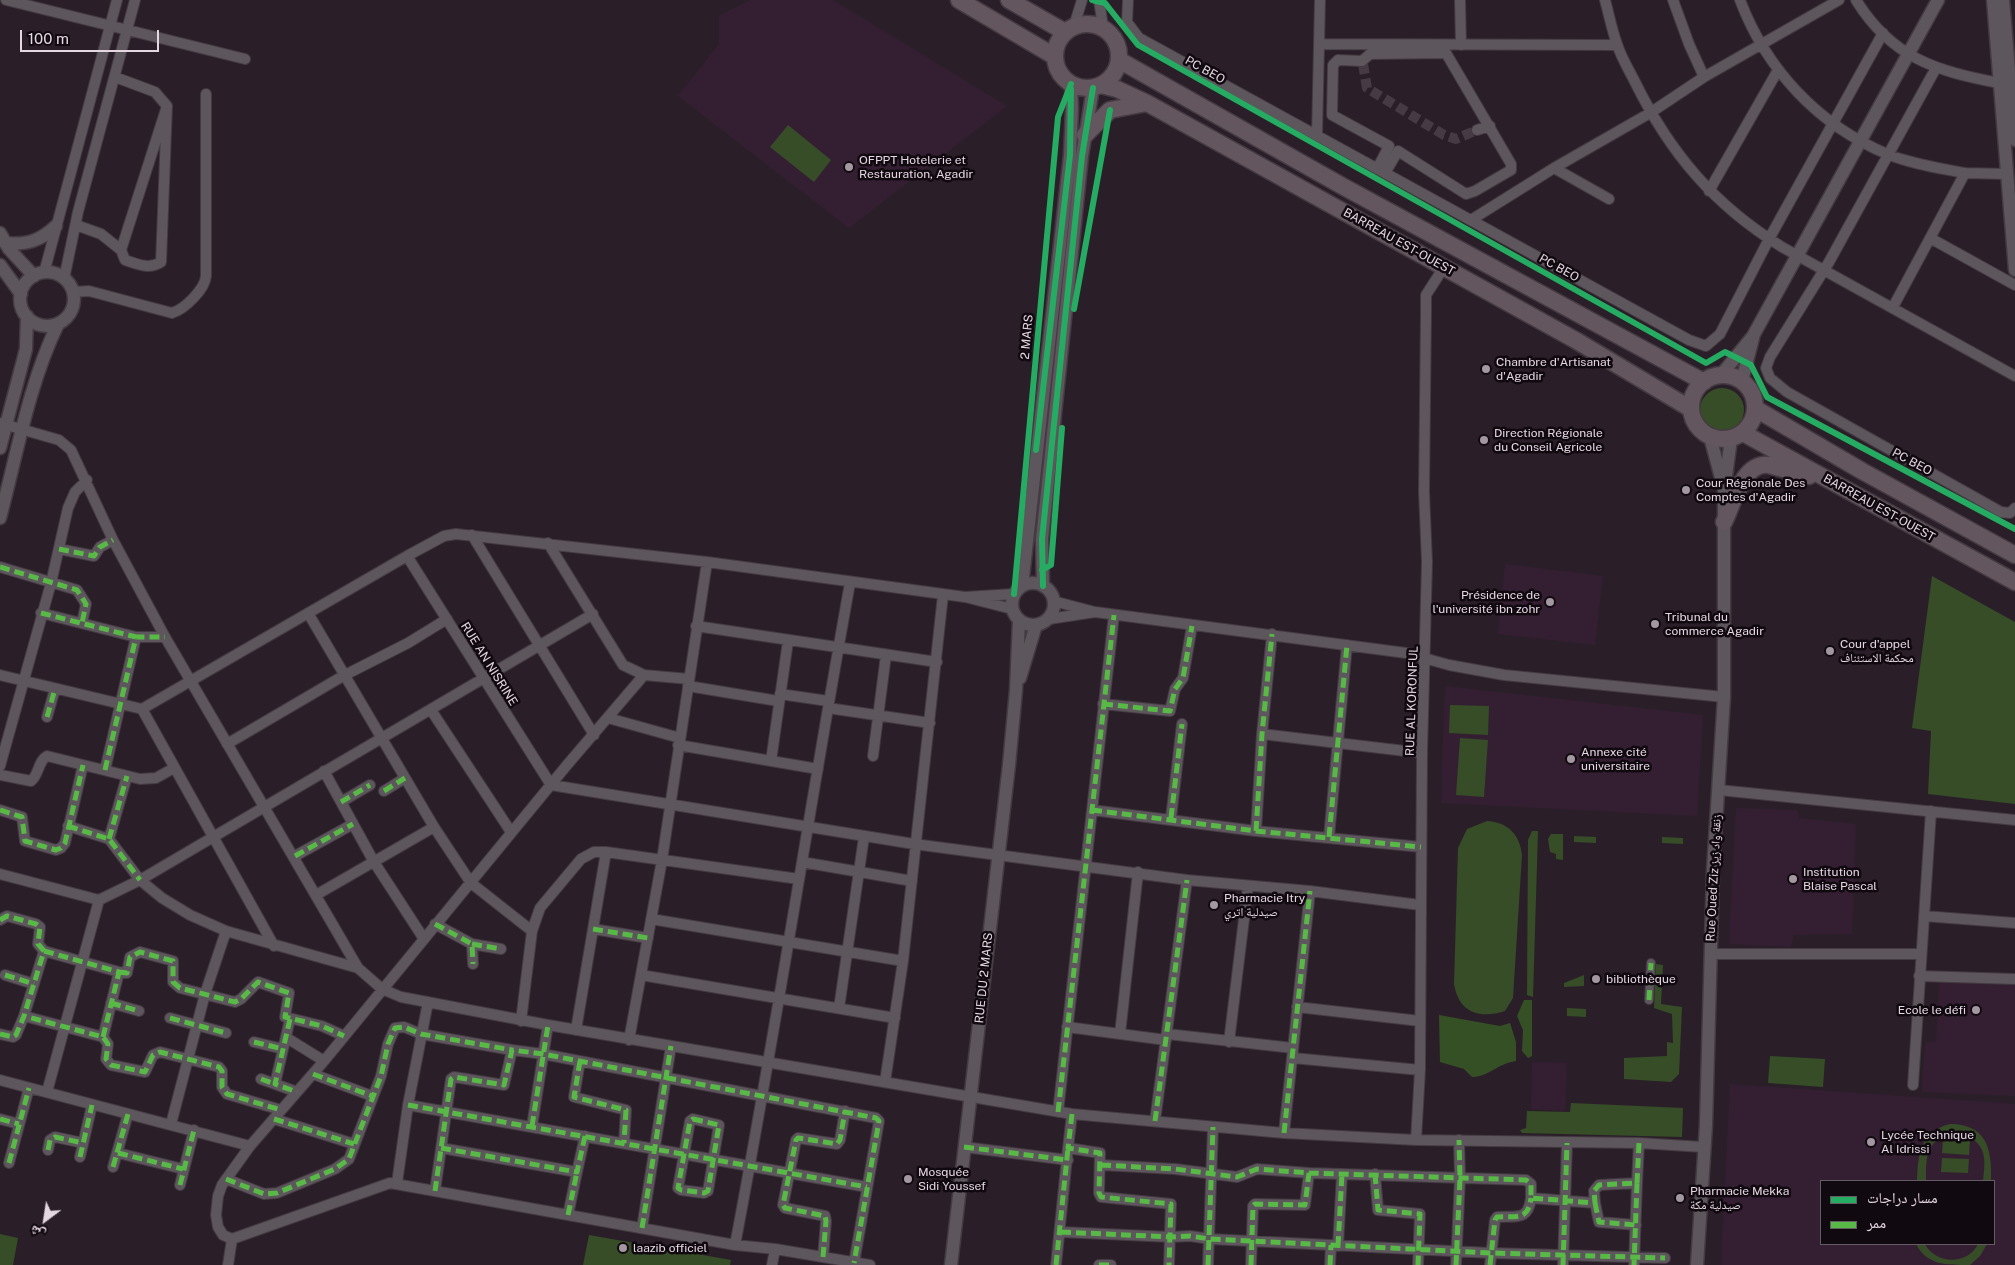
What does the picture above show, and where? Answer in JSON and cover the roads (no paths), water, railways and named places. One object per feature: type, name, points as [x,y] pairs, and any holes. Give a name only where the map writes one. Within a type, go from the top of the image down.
[{"type":"main road","points":[[959,0],[1054,56]]},
{"type":"main road","points":[[1009,0],[1069,29]]},
{"type":"main road","points":[[1094,24],[1103,27],[1116,41],[1119,60],[1113,75],[1097,87],[1081,88],[1071,84],[1058,72],[1054,56],[1059,38],[1069,29],[1094,24]]},
{"type":"main road","name":"BARREAU EST-OUEST","points":[[1119,60],[1344,187],[1704,382]]},
{"type":"main road","name":"BARREAU EST-OUEST","points":[[1097,87],[1117,89],[1147,103],[1577,341],[1691,409]]},
{"type":"main road","points":[[1085,135],[1110,110],[1147,103]]},
{"type":"main road","points":[[1721,376],[1732,377],[1742,382],[1752,394],[1756,409],[1752,422],[1737,436],[1720,440],[1710,437],[1696,424],[1691,409],[1697,389],[1704,382],[1721,376]]},
{"type":"main road","name":"BARREAU EST-OUEST","points":[[1756,409],[1854,467],[2015,555]]},
{"type":"main road","name":"BARREAU EST-OUEST","points":[[1737,436],[1828,479],[2015,582]]},
{"type":"main road","points":[[1724,522],[1747,474],[1763,464],[1828,479]]},
{"type":"main road","points":[[1993,543],[2015,540]]},
{"type":"street","points":[[6,0],[245,59]]},
{"type":"street","points":[[39,274],[56,228],[117,0]]},
{"type":"street","points":[[64,279],[83,195],[136,0]]},
{"type":"street","points":[[1069,29],[1082,0]]},
{"type":"street","points":[[1099,0],[1103,27]]},
{"type":"street","points":[[1128,0],[1127,22],[1139,38],[1689,340],[1706,346],[1720,334],[1769,239],[1834,125],[1883,33]]},
{"type":"street","points":[[1317,136],[1320,0]]},
{"type":"street","points":[[1460,0],[1460,45]]},
{"type":"street","points":[[1605,0],[1617,45],[1650,113],[1679,157],[1709,191],[1735,214],[1769,239],[1797,256],[1893,307],[2015,376]]},
{"type":"street","points":[[1673,0],[1689,44],[1704,77]]},
{"type":"street","points":[[1740,0],[1761,46],[1778,70],[1800,96],[1834,125],[1889,155],[1966,173],[2007,174]]},
{"type":"street","points":[[1471,220],[1554,168],[1650,113],[1704,77],[1839,0]]},
{"type":"street","points":[[1856,0],[1894,46],[1907,55],[1936,68],[2000,83]]},
{"type":"street","points":[[1721,376],[1753,336],[1938,0]]},
{"type":"street","points":[[1992,0],[2015,270]]},
{"type":"street","points":[[2003,0],[2012,68],[2015,140]]},
{"type":"street","points":[[1320,44],[1617,45]]},
{"type":"street","points":[[1446,53],[1490,126],[1512,164],[1511,170],[1470,193],[1463,194],[1393,149],[1332,115],[1332,69],[1334,62],[1362,63],[1370,54],[1446,53]]},
{"type":"street","points":[[1936,68],[1824,270],[1770,357],[1766,368],[1770,378],[1787,392],[2001,512],[2010,513],[2015,508]]},
{"type":"street","points":[[1709,191],[1778,70]]},
{"type":"street","points":[[3,238],[20,244],[37,241],[56,228],[75,229],[101,234],[121,250],[125,260],[143,266],[155,266],[161,262],[166,106],[155,92],[115,77]]},
{"type":"street","points":[[1015,615],[1070,155],[1071,84]]},
{"type":"street","points":[[1043,586],[1042,539],[1085,135],[1097,87]]},
{"type":"street","points":[[73,292],[90,291],[172,312],[182,308],[203,285],[206,276],[206,94]]},
{"type":"street","points":[[121,250],[166,106]]},
{"type":"street","points":[[1478,130],[1490,126]]},
{"type":"street","points":[[1381,171],[1393,149]]},
{"type":"street","points":[[1554,168],[1609,199]]},
{"type":"street","points":[[1893,307],[1966,173]]},
{"type":"street","points":[[66,191],[83,195]]},
{"type":"street","points":[[3,238],[39,274]]},
{"type":"street","points":[[1930,238],[2015,285]]},
{"type":"street","points":[[0,265],[21,294]]},
{"type":"street","name":"RUE AL KORONFUL","points":[[1416,1140],[1420,1070],[1422,753],[1426,658],[1427,562],[1424,492],[1426,295],[1444,267]]},
{"type":"street","points":[[0,518],[47,347],[58,324],[69,314],[74,299],[73,292],[64,279],[51,273],[39,274],[25,283],[21,294],[21,306],[27,316],[41,325],[58,324]]},
{"type":"street","points":[[0,448],[3,424],[26,349],[27,316]]},
{"type":"street","points":[[1742,382],[1753,336]]},
{"type":"street","points":[[3,424],[58,440],[71,450],[87,480],[113,540],[165,637],[295,856],[358,968],[382,989],[401,997],[548,1026],[1072,1114],[1284,1133],[1416,1140],[1638,1143],[1703,1147]]},
{"type":"street","name":"Rue Oued Ziz زنقة واد زيز","points":[[1697,1265],[1704,1165],[1703,1147],[1706,1125],[1710,954],[1724,697],[1724,491],[1737,436]]},
{"type":"street","name":"Rue Oued Ziz زنقة واد زيز","points":[[1710,437],[1724,491]]},
{"type":"street","points":[[0,766],[41,613],[51,583],[70,501],[87,480]]},
{"type":"street","points":[[472,535],[541,645],[594,735]]},
{"type":"street","points":[[0,675],[122,706],[142,709],[406,556],[444,536],[472,535],[548,543],[707,562],[850,583],[965,597],[1018,590],[1029,583],[1043,586],[1050,592],[1053,600],[1053,610],[1048,619]]},
{"type":"street","points":[[59,550],[94,556],[100,548],[113,540]]},
{"type":"street","points":[[548,543],[593,614],[618,659],[628,670],[779,698],[828,705],[878,717],[930,723]]},
{"type":"street","name":"RUE AN NISRINE","points":[[406,556],[551,785]]},
{"type":"street","points":[[630,1040],[662,860],[707,562]]},
{"type":"street","points":[[0,567],[80,593],[86,604],[82,623]]},
{"type":"street","points":[[735,1245],[761,1095],[770,1063],[788,943],[850,583]]},
{"type":"street","points":[[885,1082],[903,961],[914,844],[930,723],[943,595]]},
{"type":"street","points":[[965,597],[1015,615],[1027,625],[1036,625],[1048,619],[1095,612]]},
{"type":"street","points":[[1053,600],[1095,612],[1114,615],[1406,652],[1449,665],[1504,676],[1724,697]]},
{"type":"street","points":[[41,613],[136,636],[165,637]]},
{"type":"street","points":[[308,613],[434,827],[471,883],[532,931]]},
{"type":"street","points":[[0,874],[99,900],[140,880],[593,614]]},
{"type":"street","name":"RUE DU 2 MARS","points":[[951,1265],[1016,690],[1015,615]]},
{"type":"street","points":[[1058,1112],[1084,865],[1114,615]]},
{"type":"street","points":[[227,744],[344,676],[408,643],[446,619]]},
{"type":"street","name":"RUE DU 2 MARS","points":[[1016,690],[1036,625]]},
{"type":"street","points":[[696,626],[838,649],[937,662]]},
{"type":"street","points":[[1103,704],[1170,711],[1175,689],[1183,678],[1192,626]]},
{"type":"street","points":[[1256,831],[1262,734],[1272,634]]},
{"type":"street","points":[[105,770],[122,706],[136,636]]},
{"type":"street","points":[[771,761],[788,641]]},
{"type":"street","points":[[1329,837],[1347,645]]},
{"type":"street","points":[[873,756],[886,655]]},
{"type":"street","points":[[644,674],[511,832],[324,1061],[250,1146],[226,1179],[218,1196],[216,1215],[218,1227],[223,1235],[232,1239],[379,1185],[397,1183],[735,1245],[775,1249],[870,1265]]},
{"type":"street","points":[[47,717],[56,689]]},
{"type":"street","points":[[142,709],[274,946]]},
{"type":"street","points":[[431,710],[511,832]]},
{"type":"street","points":[[608,718],[679,741],[818,769]]},
{"type":"street","points":[[1171,818],[1182,724]]},
{"type":"street","points":[[1262,734],[1422,753]]},
{"type":"street","points":[[0,775],[31,781],[35,778],[43,758],[47,756],[127,776],[151,779],[174,768]]},
{"type":"street","points":[[0,810],[22,817],[24,842],[56,850],[61,848],[65,843],[83,765]]},
{"type":"street","points":[[324,771],[374,862],[424,939]]},
{"type":"street","points":[[109,839],[127,776]]},
{"type":"street","points":[[384,791],[405,778]]},
{"type":"street","points":[[341,802],[370,785]]},
{"type":"street","points":[[551,785],[669,806],[914,844],[998,853],[1187,880],[1310,891],[1420,905]]},
{"type":"street","points":[[1719,790],[2015,820]]},
{"type":"street","points":[[1092,810],[1171,818],[1256,831],[1421,847]]},
{"type":"street","points":[[1913,1085],[1920,954],[1931,811]]},
{"type":"street","points":[[295,856],[352,824]]},
{"type":"street","points":[[68,826],[109,839],[140,880],[178,908],[226,931],[358,968]]},
{"type":"street","points":[[316,896],[434,827]]},
{"type":"street","points":[[840,1008],[864,837]]},
{"type":"street","points":[[521,1020],[532,931],[540,908],[582,859],[594,852],[606,852],[799,879]]},
{"type":"street","points":[[576,1030],[606,852]]},
{"type":"street","points":[[802,862],[912,881]]},
{"type":"street","points":[[1120,1034],[1138,872]]},
{"type":"street","points":[[1155,1121],[1187,880]]},
{"type":"street","points":[[1229,1042],[1248,886]]},
{"type":"street","points":[[1284,1133],[1310,891]]},
{"type":"street","points":[[47,1092],[80,962],[99,900]]},
{"type":"street","points":[[0,920],[7,916],[38,925],[38,944],[44,951],[119,972],[129,971],[130,957],[140,952],[173,960],[175,985],[237,1002],[258,982],[290,993],[291,996],[283,1014],[290,1019],[322,1026],[344,1036]]},
{"type":"street","points":[[1924,916],[2015,923]]},
{"type":"street","points":[[651,919],[903,961]]},
{"type":"street","points":[[436,924],[472,944],[501,949]]},
{"type":"street","points":[[593,929],[648,938]]},
{"type":"street","points":[[171,1124],[205,994],[226,931]]},
{"type":"street","points":[[472,944],[473,964]]},
{"type":"street","points":[[0,1034],[16,1036],[44,951]]},
{"type":"street","points":[[1710,954],[1920,954]]},
{"type":"street","points":[[1649,1000],[1651,963]]},
{"type":"street","points":[[119,972],[104,1037],[108,1044],[106,1059],[111,1064],[144,1072],[147,1070],[155,1053],[160,1052],[188,1059],[221,1069],[222,1087],[227,1094],[281,1110]]},
{"type":"street","points":[[5,975],[34,984]]},
{"type":"street","points":[[641,975],[894,1018]]},
{"type":"street","points":[[1919,976],[2015,979]]},
{"type":"street","points":[[397,1183],[408,1105],[428,1002]]},
{"type":"street","points":[[111,1003],[139,1011]]},
{"type":"street","points":[[1297,1007],[1420,1021]]},
{"type":"street","points":[[24,1016],[104,1037]]},
{"type":"street","points":[[170,1018],[226,1033]]},
{"type":"street","points":[[275,1084],[290,1019]]},
{"type":"street","points":[[226,1179],[264,1194],[277,1193],[343,1165],[349,1159],[381,1076],[392,1030],[398,1026],[422,1034],[580,1060],[876,1118],[878,1121],[854,1263]]},
{"type":"street","points":[[532,1126],[548,1026]]},
{"type":"street","points":[[1067,1028],[1229,1042],[1293,1053],[1420,1070]]},
{"type":"street","points":[[287,1038],[324,1061]]},
{"type":"street","points":[[254,1042],[283,1049]]},
{"type":"street","points":[[642,1228],[672,1046]]},
{"type":"street","points":[[435,1191],[452,1078],[504,1085],[512,1050]]},
{"type":"street","points":[[580,1060],[574,1097],[626,1110],[624,1143]]},
{"type":"street","points":[[312,1074],[372,1096]]},
{"type":"street","points":[[261,1079],[297,1092]]},
{"type":"street","points":[[0,1080],[250,1146]]},
{"type":"street","points":[[9,1163],[29,1088]]},
{"type":"street","points":[[80,1158],[92,1104]]},
{"type":"street","points":[[408,1105],[867,1187]]},
{"type":"street","points":[[822,1257],[826,1218],[784,1207],[788,1173],[797,1139],[837,1144],[840,1140],[845,1111]]},
{"type":"street","points":[[113,1167],[128,1114]]},
{"type":"street","points":[[1056,1265],[1072,1114]]},
{"type":"street","points":[[0,1119],[20,1124]]},
{"type":"street","points":[[274,1119],[354,1144]]},
{"type":"street","points":[[693,1119],[719,1125],[715,1159],[706,1193],[678,1188],[690,1121],[693,1119]]},
{"type":"street","points":[[1208,1265],[1213,1127]]},
{"type":"street","points":[[180,1185],[194,1130]]},
{"type":"street","points":[[568,1215],[585,1136]]},
{"type":"street","points":[[48,1150],[50,1140],[56,1137],[83,1143]]},
{"type":"street","points":[[1456,1265],[1460,1178],[1459,1140]]},
{"type":"street","points":[[1563,1260],[1568,1143]]},
{"type":"street","points":[[1634,1261],[1638,1143]]},
{"type":"street","points":[[964,1147],[1068,1160]]},
{"type":"street","points":[[442,1148],[577,1172]]},
{"type":"street","points":[[1068,1148],[1098,1152],[1102,1156],[1099,1193],[1101,1197],[1171,1204],[1169,1265]]},
{"type":"street","points":[[118,1153],[183,1169]]},
{"type":"street","points":[[1101,1165],[1175,1169],[1237,1177],[1257,1169],[1309,1173],[1526,1180],[1531,1184],[1528,1212],[1524,1215],[1496,1218],[1490,1265]]},
{"type":"street","points":[[1251,1265],[1254,1205],[1305,1205],[1309,1173]]},
{"type":"street","points":[[1330,1265],[1335,1245],[1342,1174]]},
{"type":"street","points":[[1375,1174],[1378,1210],[1420,1214],[1418,1265]]},
{"type":"street","points":[[1636,1225],[1599,1222],[1596,1217],[1594,1191],[1599,1185],[1637,1183]]},
{"type":"street","points":[[1531,1198],[1595,1202]]},
{"type":"street","points":[[1061,1232],[1171,1237],[1190,1236],[1210,1239],[1491,1253],[1563,1260],[1634,1261],[1665,1258]]},
{"type":"street","points":[[228,1265],[232,1239]]},
{"type":"street","points":[[772,1265],[775,1249]]},
{"type":"street","points":[[1099,1265],[1111,1265]]},
{"type":"tunnel","points":[[1363,64],[1367,88],[1444,135],[1456,139],[1477,130]]},
{"type":"place","name":"OFPPT Hotelerie et Restauration, Agadir","points":[[849,167]]},
{"type":"place","name":"Chambre d'Artisanat d'Agadir","points":[[1486,369]]},
{"type":"place","name":"Direction Régionale du Conseil Agricole","points":[[1484,440]]},
{"type":"place","name":"Cour Régionale Des Comptes d'Agadir","points":[[1686,490]]},
{"type":"place","name":"Présidence de l'université ibn zohr","points":[[1550,602]]},
{"type":"place","name":"Tribunal du commerce Agadir","points":[[1655,624]]},
{"type":"place","name":"Cour d'appel محكمة الاستئناف","points":[[1830,651]]},
{"type":"place","name":"Annexe cité universitaire","points":[[1571,759]]},
{"type":"place","name":"Institution Blaise Pascal","points":[[1793,879]]},
{"type":"place","name":"Pharmacie Itry صيدلية اتري","points":[[1214,905]]},
{"type":"place","name":"bibliothèque","points":[[1596,979]]},
{"type":"place","name":"Ecole le défi","points":[[1976,1010]]},
{"type":"place","name":"Lycée Technique Al Idrissi","points":[[1871,1142]]},
{"type":"place","name":"Mosquée Sidi Youssef","points":[[908,1179]]},
{"type":"place","name":"Pharmacie Mekka صيدلية مكة","points":[[1680,1198]]},
{"type":"place","name":"laazib officiel","points":[[623,1248]]}]
